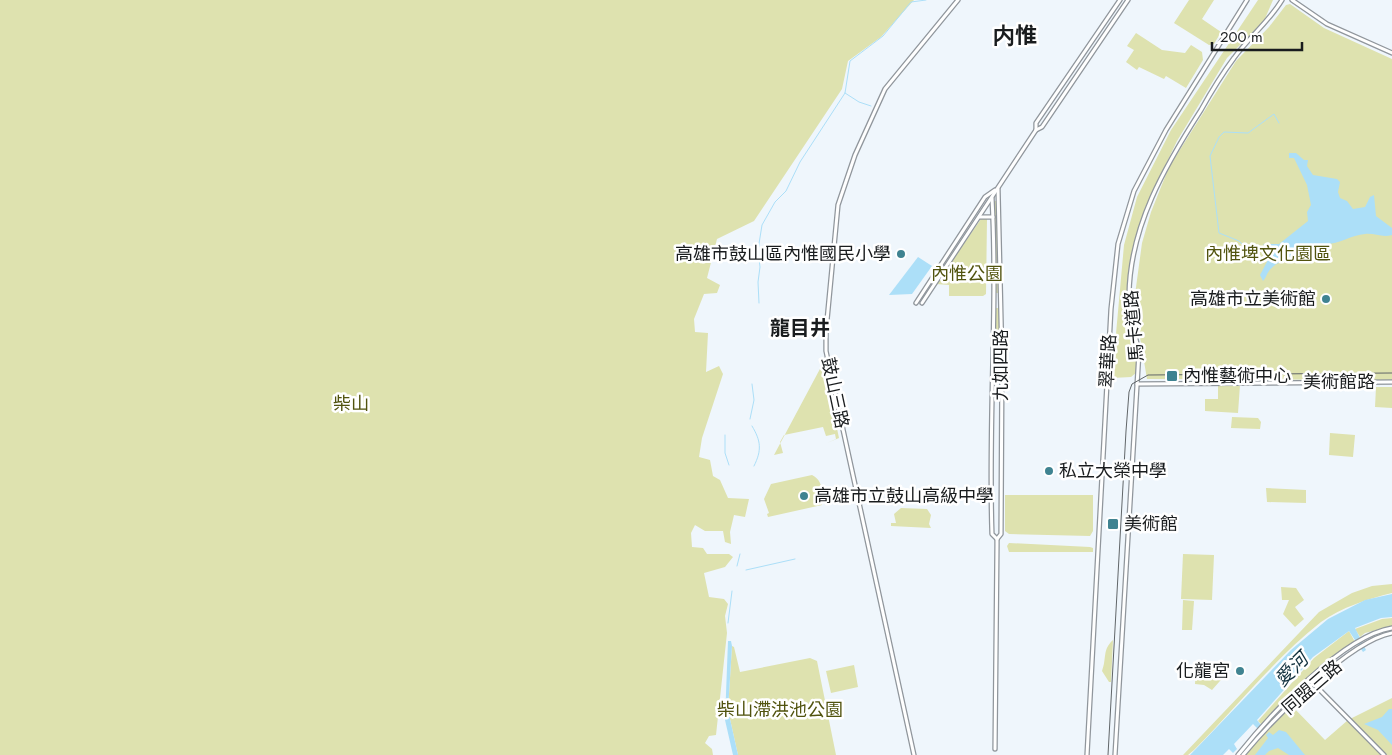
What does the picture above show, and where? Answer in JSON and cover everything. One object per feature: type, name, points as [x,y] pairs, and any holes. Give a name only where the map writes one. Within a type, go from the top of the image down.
[{"type":"street","name":"鼓山三路","points":[[914,755],[838,410],[826,341],[836,218],[842,188],[885,89],[958,0]]},
{"type":"street","points":[[1036,130],[1036,123],[1120,0]]},
{"type":"street","points":[[922,303],[1036,130],[1042,127],[1128,0]]},
{"type":"street","name":"翠華路","points":[[1087,755],[1111,303],[1118,244],[1133,195],[1153,154],[1247,0]]},
{"type":"street","name":"馬卡道路","points":[[1115,755],[1139,352],[1129,296],[1131,270],[1141,224],[1163,173],[1181,140],[1233,59],[1264,26],[1282,0]]},
{"type":"street","points":[[1292,0],[1327,24],[1392,53]]},
{"type":"street","points":[[916,303],[985,197],[998,188]]},
{"type":"street","name":"九如四路","points":[[996,539],[1001,534],[1002,345],[998,188]]},
{"type":"street","name":"九如四路","points":[[992,198],[991,498],[992,534],[996,539],[995,749]]},
{"type":"street","points":[[979,217],[993,217]]},
{"type":"street","name":"美術館路","points":[[1137,384],[1392,382]]},
{"type":"street","name":"同盟三路","points":[[1238,755],[1278,709],[1310,680],[1358,641],[1392,628]]},
{"type":"street","points":[[1386,629],[1390,633]]},
{"type":"street","name":"同盟三路","points":[[1243,755],[1262,732],[1313,684],[1368,641],[1390,633]]},
{"type":"street","points":[[1310,680],[1384,755]]},
{"type":"green space","name":"柴山","points":[[0,0],[914,0],[881,37],[848,61],[842,89],[754,221],[717,239],[707,278],[720,285],[717,293],[704,294],[694,319],[695,332],[708,333],[706,372],[719,366],[723,374],[702,438],[699,457],[710,460],[713,476],[720,480],[728,498],[749,499],[745,517],[734,515],[730,532],[731,544],[725,542],[723,531],[705,531],[695,525],[691,533],[692,547],[703,548],[707,554],[729,554],[733,557],[725,567],[704,573],[709,597],[724,599],[728,604],[725,616],[727,633],[716,735],[709,736],[705,743],[712,749],[713,755],[0,755]]},
{"type":"green space","points":[[1189,0],[1214,0],[1202,19],[1221,32],[1214,44],[1209,45],[1174,23]]},
{"type":"green space","points":[[1258,0],[1273,0],[1264,21],[1227,58],[1177,141],[1145,208],[1135,241],[1128,300],[1138,352],[1137,372],[1131,377],[1112,378],[1124,245],[1137,197],[1171,130]]},
{"type":"green space","name":"內惟埤文化園區","points":[[1290,4],[1324,28],[1392,59],[1392,380],[1147,379],[1134,302],[1142,243],[1151,212],[1169,167],[1236,61],[1269,27],[1286,5]]},
{"type":"green space","points":[[1136,33],[1162,50],[1185,53],[1191,45],[1202,52],[1203,60],[1186,88],[1166,76],[1164,79],[1139,67],[1137,70],[1126,62],[1134,50],[1127,46]]},
{"type":"green space","points":[[994,201],[998,201],[998,293],[994,293]]},
{"type":"green space","name":"內惟公園","points":[[981,219],[987,219],[986,294],[983,296],[949,296],[949,285],[936,284]]},
{"type":"green space","points":[[994,308],[999,308],[1000,377],[995,377]]},
{"type":"green space","points":[[824,366],[839,438],[827,443],[836,439],[835,434],[826,436],[823,427],[785,435],[821,367]]},
{"type":"green space","points":[[1218,385],[1240,385],[1238,413],[1205,411],[1205,399],[1218,399]]},
{"type":"green space","points":[[1376,387],[1392,387],[1392,408],[1375,407]]},
{"type":"green space","points":[[1232,417],[1258,418],[1261,422],[1260,429],[1231,428]]},
{"type":"green space","points":[[1330,433],[1355,435],[1353,457],[1329,455]]},
{"type":"green space","points":[[780,443],[783,453],[774,455]]},
{"type":"green space","points":[[812,475],[819,481],[822,488],[822,505],[768,517],[767,514],[769,513],[764,499],[771,484]]},
{"type":"green space","points":[[1266,488],[1306,490],[1306,503],[1267,502]]},
{"type":"green space","points":[[1005,495],[1093,495],[1093,531],[1090,536],[1009,534],[1005,531]]},
{"type":"green space","points":[[901,508],[927,509],[931,515],[929,524],[931,528],[891,526],[891,523],[896,523],[894,514]]},
{"type":"green space","points":[[1009,543],[1090,547],[1093,548],[1093,552],[1009,552],[1007,546]]},
{"type":"green space","points":[[1183,554],[1214,555],[1212,600],[1181,599]]},
{"type":"green space","points":[[1392,584],[1392,593],[1355,604],[1321,622],[1271,668],[1194,750],[1188,755],[1183,755],[1319,612],[1352,593],[1372,586]]},
{"type":"green space","points":[[1281,587],[1296,588],[1304,600],[1295,607],[1304,619],[1295,627],[1283,614],[1289,600],[1282,600]]},
{"type":"green space","points":[[1183,600],[1194,601],[1192,630],[1182,630]]},
{"type":"green space","points":[[1392,618],[1392,626],[1365,633],[1360,637],[1355,629],[1382,619]]},
{"type":"green space","points":[[1349,631],[1355,642],[1313,676],[1262,725],[1258,721],[1314,658]]},
{"type":"green space","points":[[1113,640],[1111,682],[1109,682],[1102,671],[1107,647]]},
{"type":"green space","name":"柴山滯洪池公園","points":[[732,646],[734,647],[740,672],[810,658],[817,661],[836,755],[738,755],[728,710]]},
{"type":"green space","points":[[1196,664],[1219,665],[1227,673],[1212,690],[1204,685],[1195,684]]},
{"type":"green space","points":[[854,665],[858,687],[831,693],[826,671]]},
{"type":"green space","points":[[1392,698],[1392,755],[1245,755],[1291,705],[1325,740],[1348,720]]},
{"type":"water","points":[[1289,153],[1296,153],[1304,160],[1308,160],[1307,166],[1313,175],[1337,179],[1340,182],[1338,192],[1340,198],[1347,201],[1353,209],[1365,207],[1370,197],[1374,195],[1376,216],[1392,228],[1392,235],[1365,234],[1334,243],[1323,244],[1304,260],[1285,261],[1277,264],[1269,271],[1263,281],[1260,275],[1268,260],[1268,250],[1263,244],[1279,244],[1308,221],[1307,212],[1311,205],[1307,185],[1294,158],[1289,158]]},
{"type":"water","points":[[918,257],[932,266],[912,294],[889,295]]},
{"type":"water","name":"愛河","points":[[1392,594],[1392,617],[1381,618],[1355,628],[1366,650],[1363,652],[1349,631],[1313,657],[1257,720],[1261,725],[1258,729],[1253,724],[1234,744],[1237,749],[1233,753],[1229,749],[1223,755],[1190,755],[1291,650],[1328,619],[1365,600]]},
{"type":"water","points":[[728,641],[731,641],[732,646],[728,710],[738,755],[733,755],[725,720]]},
{"type":"water","points":[[1389,709],[1392,709],[1392,745],[1378,730],[1364,724],[1382,717]]},
{"type":"water","points":[[1279,730],[1286,732],[1305,755],[1289,755],[1278,748],[1269,751],[1265,755],[1255,755],[1268,738],[1266,735],[1269,732],[1273,735]]},
{"type":"waterway","points":[[759,303],[758,282],[760,267],[758,250],[762,225],[775,202],[786,191],[800,162],[845,93],[850,61],[883,36],[911,2],[926,0]]},
{"type":"waterway","points":[[845,93],[859,102],[871,106]]},
{"type":"waterway","points":[[1267,248],[1246,248],[1239,241],[1219,233],[1210,156],[1219,137],[1224,132],[1248,133],[1274,114],[1279,123]]},
{"type":"waterway","points":[[750,419],[754,400],[752,384]]},
{"type":"waterway","points":[[752,426],[759,446],[754,466]]},
{"type":"waterway","points":[[725,435],[725,453],[729,465]]},
{"type":"waterway","points":[[737,566],[740,554]]},
{"type":"waterway","points":[[746,570],[795,559]]},
{"type":"waterway","points":[[728,623],[732,591]]},
{"type":"tram line","points":[[1108,755],[1126,431],[1129,392],[1132,384],[1148,375],[1392,373]]},
{"type":"place","name":"高雄市鼓山區內惟國民小學","points":[[901,254]]},
{"type":"place","name":"高雄市立美術館","points":[[1326,299]]},
{"type":"place","name":"內惟藝術中心","points":[[1172,376]]},
{"type":"place","name":"私立大榮中學","points":[[1049,471]]},
{"type":"place","name":"高雄市立鼓山高級中學","points":[[804,496]]},
{"type":"place","name":"美術館","points":[[1113,524]]},
{"type":"place","name":"化龍宮","points":[[1240,671]]},
{"type":"district","name":"内惟","points":[[1015,35]]},
{"type":"district","name":"龍目井","points":[[800,328]]}]
